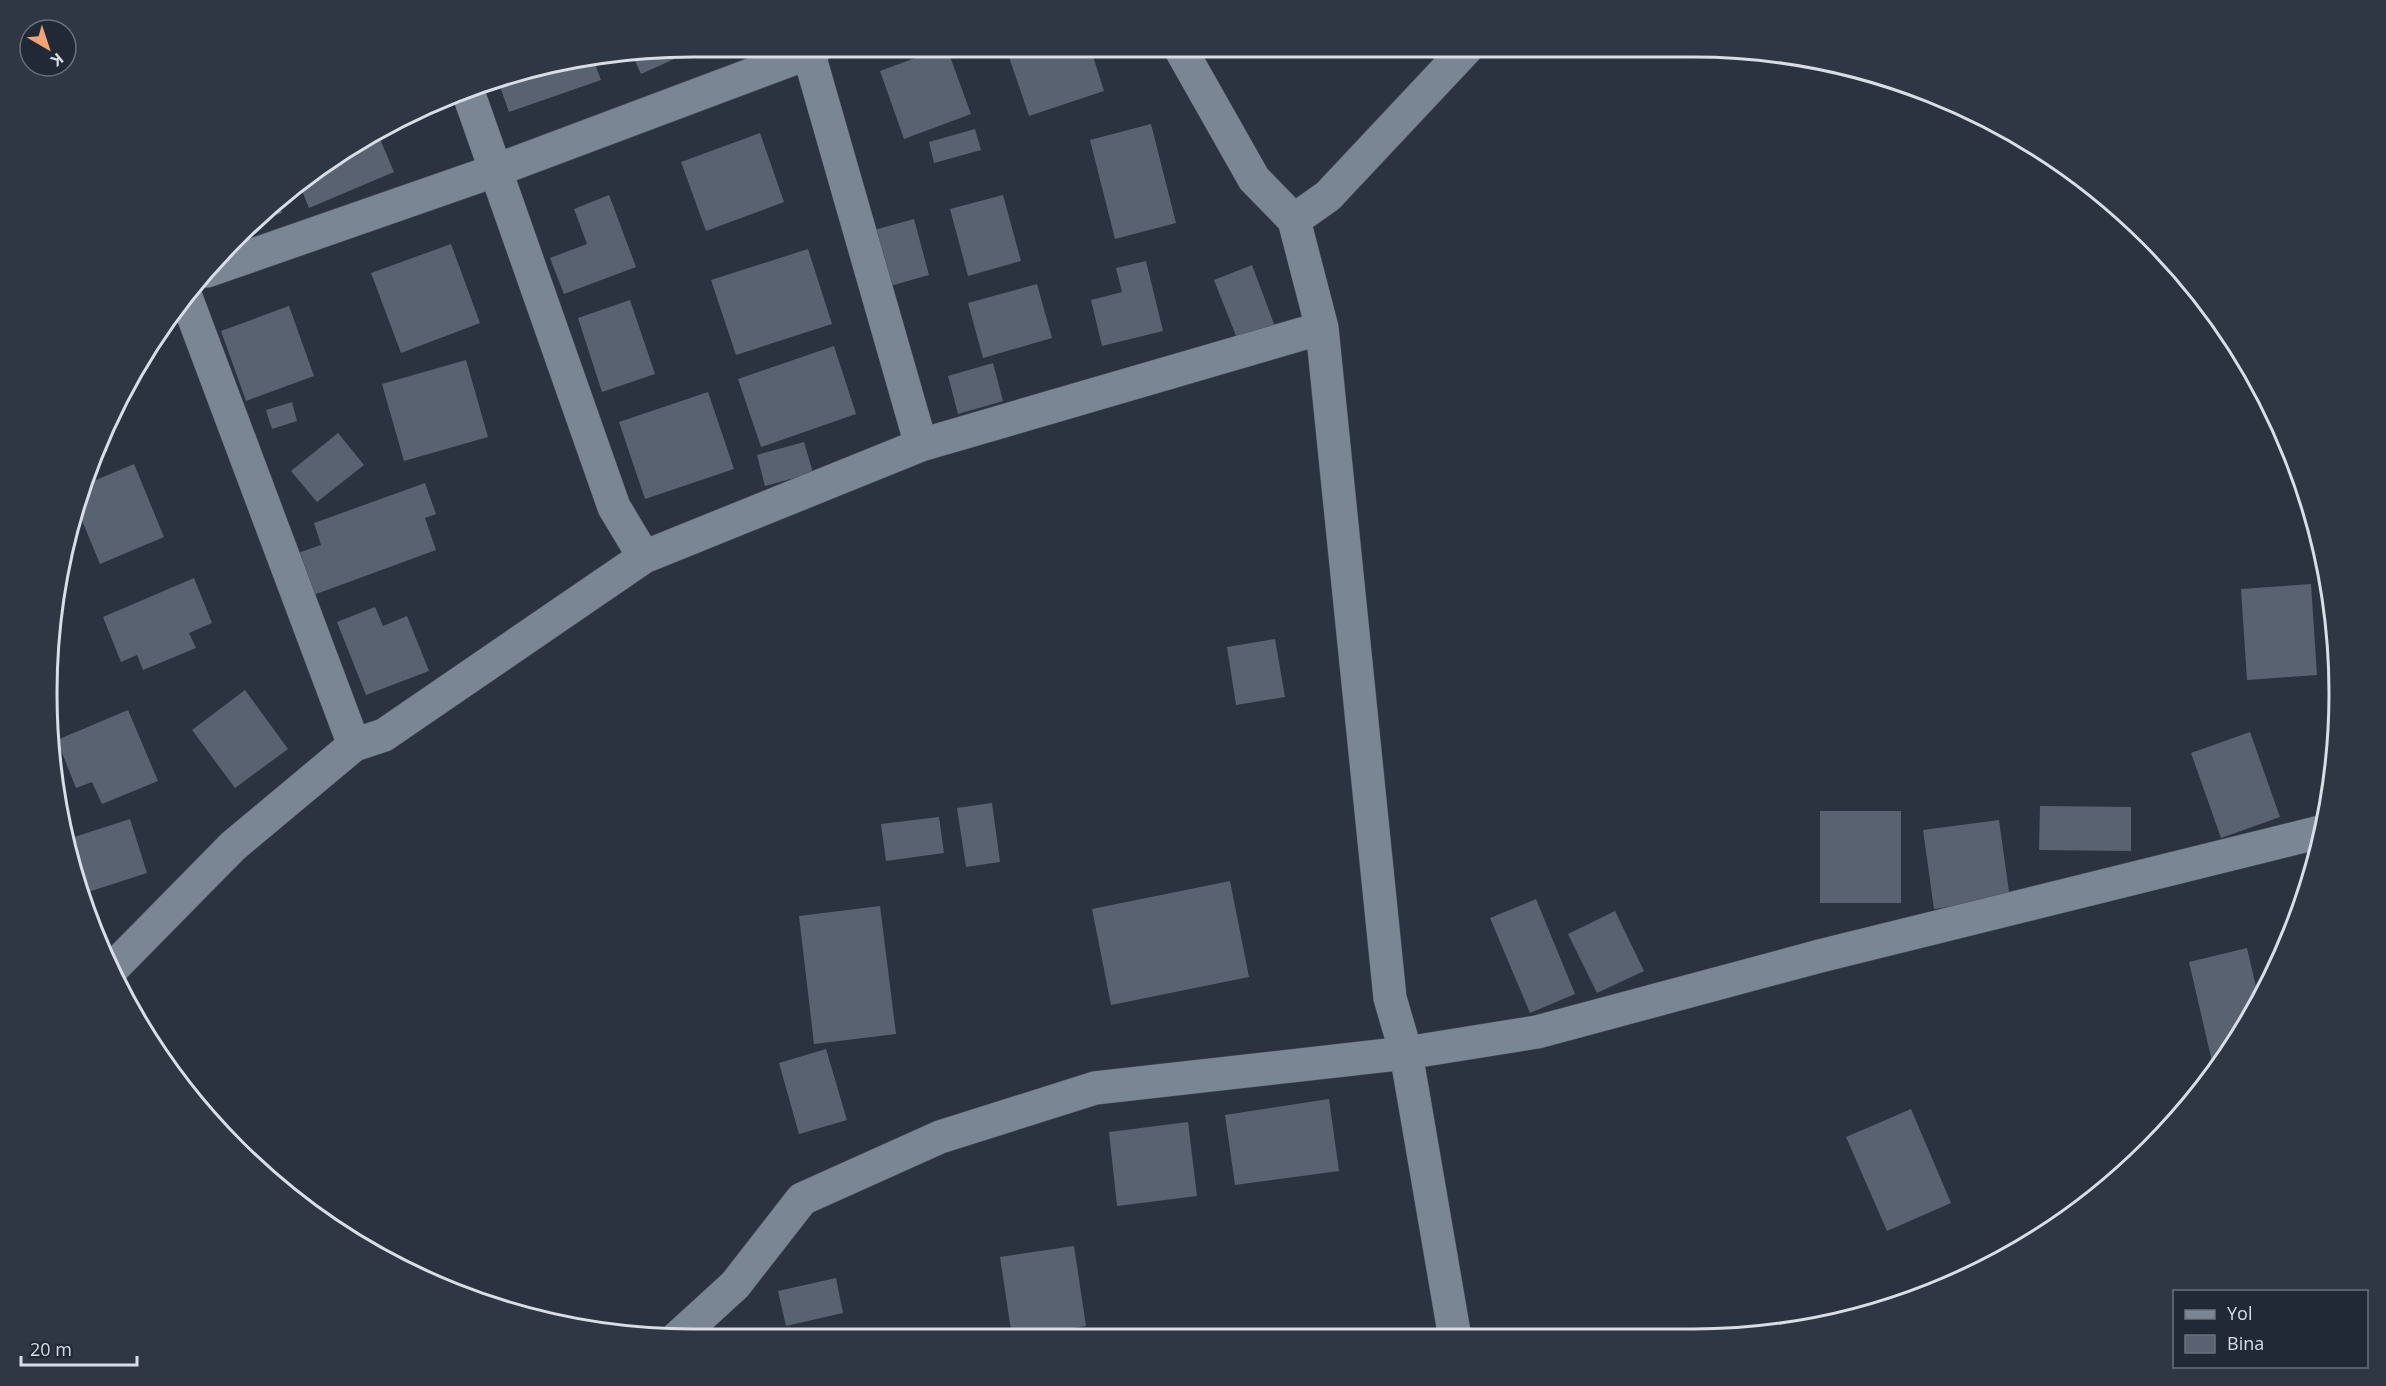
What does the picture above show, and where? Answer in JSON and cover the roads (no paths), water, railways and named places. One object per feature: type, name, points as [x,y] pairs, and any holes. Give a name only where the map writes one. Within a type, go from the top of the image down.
[{"type":"street","points":[[223,266],[494,171],[797,57]]},
{"type":"street","points":[[811,57],[921,445]]},
{"type":"street","points":[[1185,57],[1254,178],[1294,220],[1322,328],[1390,998],[1406,1053],[1453,1329]]},
{"type":"street","points":[[1294,220],[1328,196],[1458,57]]},
{"type":"street","points":[[470,98],[494,171],[614,507],[644,557]]},
{"type":"street","points":[[189,305],[354,745]]},
{"type":"street","points":[[118,963],[233,846],[354,745],[384,735],[644,557],[921,445],[1322,328]]},
{"type":"street","points":[[686,1329],[735,1285],[802,1199],[940,1137],[1095,1088],[1406,1053],[1536,1032],[1820,956],[2313,834]]}]
